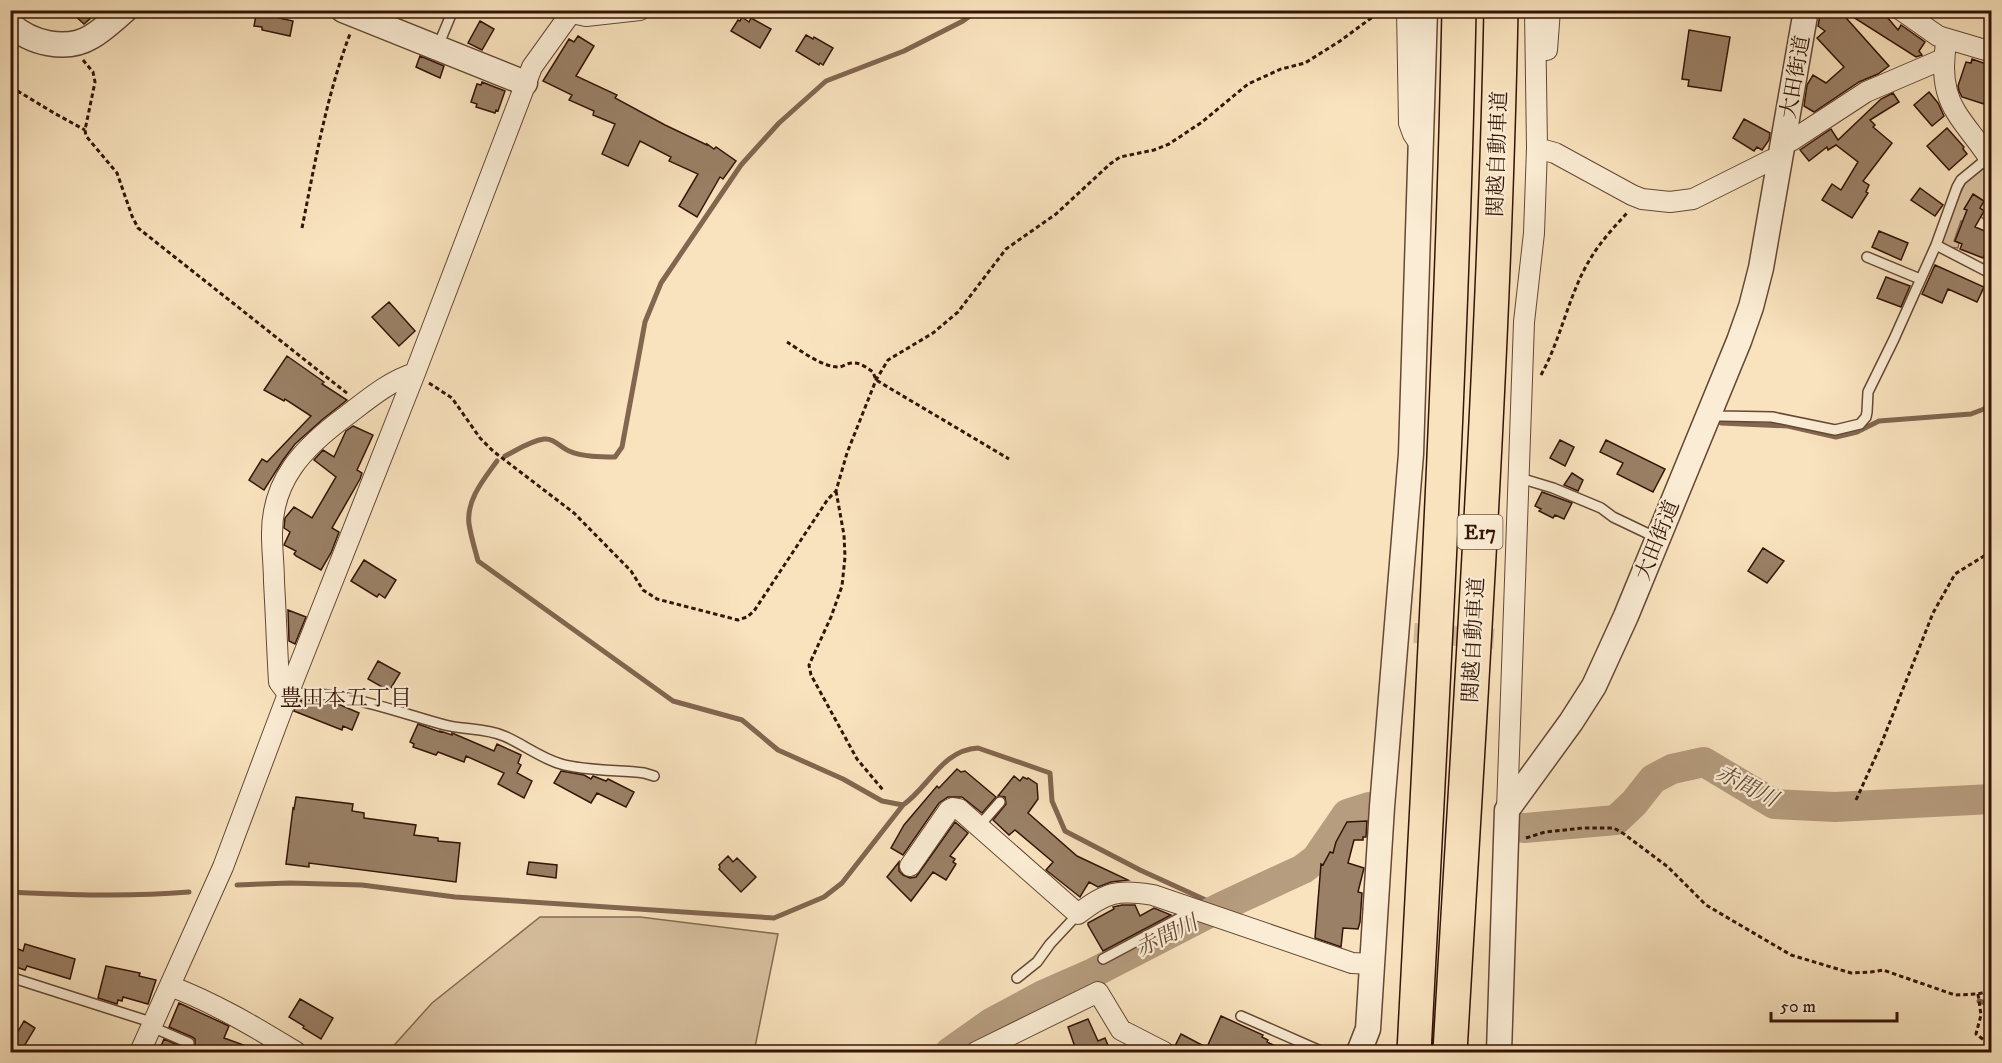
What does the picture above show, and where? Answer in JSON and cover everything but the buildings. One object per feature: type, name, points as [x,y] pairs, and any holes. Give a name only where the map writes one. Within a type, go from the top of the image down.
[{"type":"highway","name":"関越自動車道","points":[[1414,1053],[1444,452],[1456,173],[1459,10]]},
{"type":"highway","name":"関越自動車道","points":[[1450,1053],[1485,445],[1497,176],[1501,10]]},
{"type":"street","points":[[10,24],[19,32],[43,42],[74,43],[91,37],[125,10]]},
{"type":"street","points":[[140,1053],[223,867],[288,693],[415,373],[532,67],[572,12],[586,16],[640,10]]},
{"type":"street","points":[[1359,1053],[1368,1029],[1372,964],[1405,632],[1425,10]]},
{"type":"street","points":[[1499,1053],[1507,810],[1507,640],[1520,478],[1524,322],[1534,233],[1537,143],[1535,10]]},
{"type":"street","points":[[1537,143],[1545,95],[1550,10]]},
{"type":"street","name":"大田街道","points":[[1507,810],[1571,722],[1594,686],[1711,412],[1751,307],[1761,268],[1806,10]]},
{"type":"street","points":[[1901,10],[1938,36],[1992,51]]},
{"type":"street","points":[[1401,11],[1409,123],[1413,135],[1421,146]]},
{"type":"street","points":[[359,14],[437,48],[525,82]]},
{"type":"street","points":[[1947,39],[1943,59],[1946,86],[1955,111],[1990,160]]},
{"type":"street","points":[[1537,143],[1642,199],[1670,202],[1693,199],[1771,160],[1791,141],[1866,92],[1943,59]]},
{"type":"street","points":[[288,693],[279,682],[272,534],[275,506],[284,482],[304,450],[320,435],[399,378],[415,373]]},
{"type":"street","points":[[910,866],[942,819],[953,808],[959,809],[1078,914],[1101,897],[1109,894],[1153,895],[1352,963],[1372,964]]},
{"type":"street","points":[[170,986],[201,998],[244,1020],[296,1053]]},
{"type":"street","points":[[976,1053],[997,1040],[1098,992],[1121,1030],[1164,1053]]},
{"type":"lane","points":[[437,48],[453,10]]},
{"type":"lane","points":[[1711,412],[1720,416],[1772,417],[1835,430],[1860,424],[1866,417],[1868,392],[1936,245],[1961,180],[1990,160]]},
{"type":"lane","points":[[1936,245],[1988,272]]},
{"type":"lane","points":[[1867,256],[1920,279]]},
{"type":"lane","points":[[1520,478],[1553,488],[1601,508],[1613,518],[1658,538]]},
{"type":"lane","points":[[288,693],[306,692],[331,695],[365,702],[447,726],[502,735],[549,760],[564,765],[654,776]]},
{"type":"lane","points":[[979,826],[1000,802]]},
{"type":"lane","points":[[1103,959],[1204,913]]},
{"type":"lane","points":[[1017,978],[1037,962],[1050,944],[1078,914]]},
{"type":"lane","points":[[10,977],[153,1025],[189,1043]]},
{"type":"lane","points":[[1241,1016],[1323,1053]]},
{"type":"path","points":[[883,790],[857,759],[811,675],[810,665],[842,586],[845,557],[844,535],[836,491],[847,453],[876,380],[888,360],[933,333],[958,312],[1006,249],[1056,214],[1120,157],[1147,152],[1169,144],[1202,122],[1248,84],[1281,69],[1305,63],[1341,41],[1378,13],[1401,11]]},
{"type":"path","points":[[302,228],[318,146],[339,63],[359,14]]},
{"type":"path","points":[[74,43],[93,72],[95,82],[85,130],[86,136],[117,173],[138,228],[362,404]]},
{"type":"path","points":[[11,87],[85,130]]},
{"type":"path","points":[[1522,399],[1539,378],[1551,357],[1583,272],[1592,255],[1642,199]]},
{"type":"path","points":[[787,342],[813,358],[838,367],[851,363],[861,364],[873,372],[876,380],[1009,459]]},
{"type":"path","points":[[415,373],[452,398],[480,438],[493,451],[574,513],[631,571],[643,590],[657,600],[738,620],[747,618],[754,611],[828,499],[836,491]]},
{"type":"path","points":[[1856,800],[1880,747],[1933,613],[1955,574],[1992,551]]},
{"type":"path","points":[[1522,840],[1545,832],[1614,828],[1668,867],[1706,905],[1791,955],[1851,973],[1883,970],[1955,995],[1978,994],[1992,990]]},
{"type":"path","points":[[1978,994],[1981,1015],[1976,1034],[1992,1046]]},
{"type":"shaded area","points":[[1983,166],[1991,175],[1991,224],[1978,215],[1965,222],[1961,221],[1954,241],[1959,243],[1958,248],[1947,247],[1942,242],[1942,233],[1966,181]]},
{"type":"shaded area","points":[[540,917],[640,917],[778,934],[754,1052],[388,1052],[432,1003]]},
{"type":"waterway","points":[[505,456],[544,439],[580,454],[615,457],[622,447],[645,322],[661,283],[741,165],[779,123],[826,81],[904,51],[963,21],[978,10]]},
{"type":"waterway","points":[[1721,423],[1788,426],[1836,437],[1857,432],[1879,421],[1971,414],[1984,409],[1992,402]]},
{"type":"waterway","points":[[497,461],[477,490],[470,507],[469,524],[478,561],[673,701],[742,720],[778,750],[843,779],[882,801],[903,805]]},
{"type":"waterway","points":[[237,885],[290,883],[362,885],[455,897],[774,918],[824,897],[842,883],[903,805],[945,762],[966,750],[978,748],[1050,773],[1052,801],[1065,831],[1140,870],[1221,907]]},
{"type":"waterway","name":"赤間川","points":[[1524,828],[1616,820],[1634,803],[1653,779],[1672,769],[1704,762],[1774,804],[1835,807],[1992,799]]},
{"type":"waterway","name":"赤間川","points":[[950,1052],[991,1023],[1043,995],[1091,974],[1221,907],[1303,869],[1316,859],[1347,814],[1369,807]]},
{"type":"waterway","points":[[10,892],[100,895],[189,892]]},
{"type":"waterway","points":[[1979,1001],[1992,1005]]},
{"type":"tunnel","points":[[1414,633],[1501,639]]},
{"type":"district","name":"豊田本五丁目","points":[[346,697]]}]
